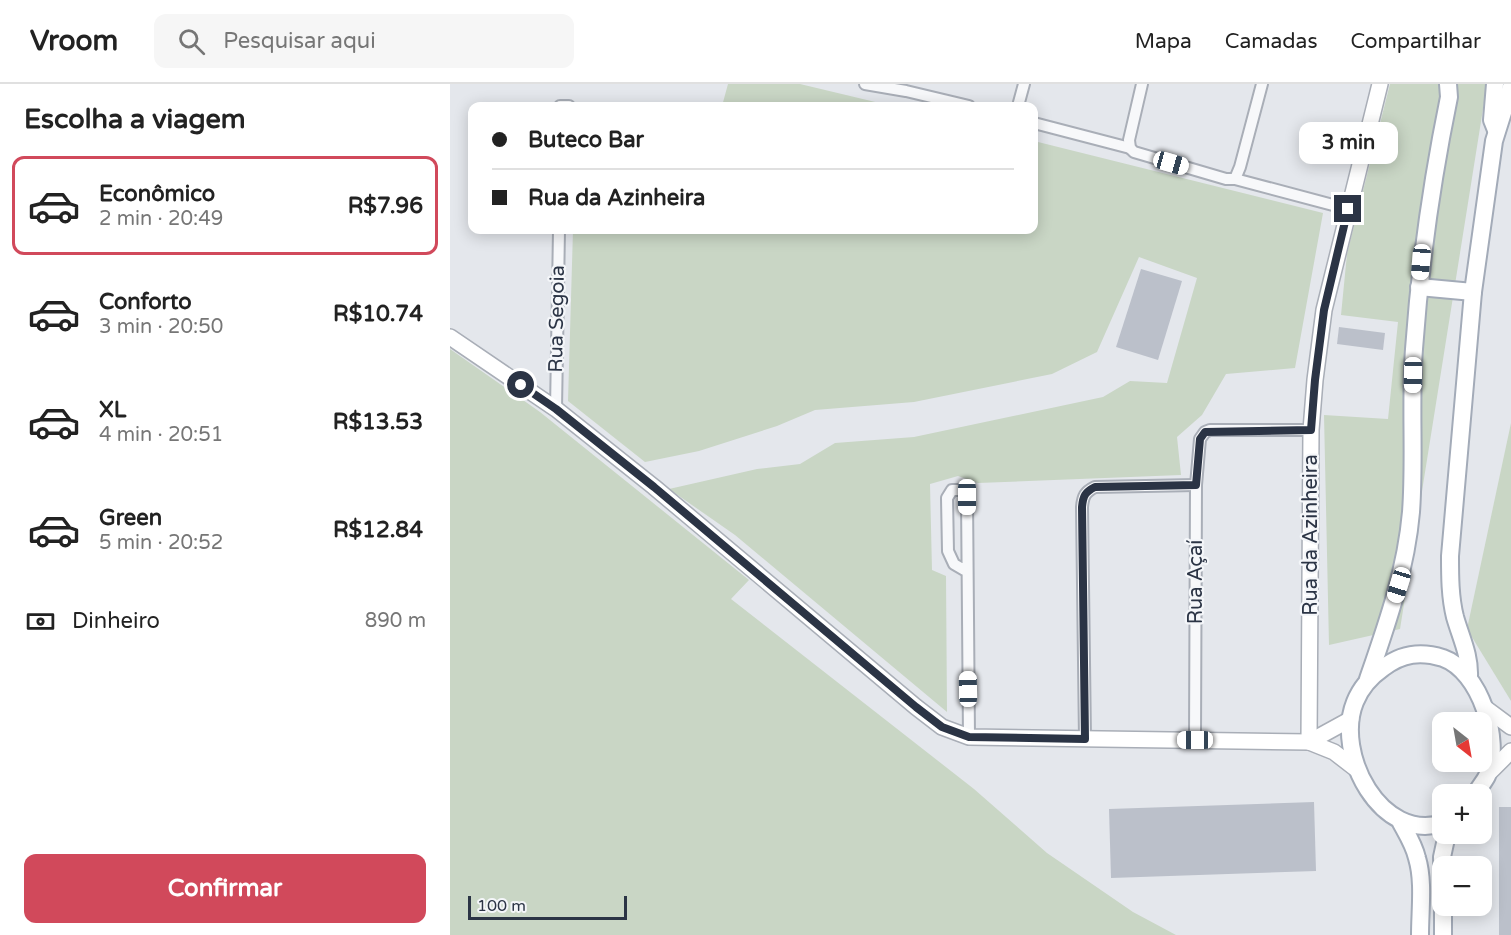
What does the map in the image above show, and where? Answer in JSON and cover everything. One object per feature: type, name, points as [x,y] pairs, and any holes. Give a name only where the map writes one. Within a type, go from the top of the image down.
[{"type":"main road","name":"Rua da Azinheira","points":[[1310,742],[1311,430],[1315,380],[1324,310],[1380,84]]},
{"type":"main road","points":[[1495,84],[1492,120],[1495,135]]},
{"type":"main road","points":[[1469,677],[1467,649],[1453,606],[1450,556],[1473,292],[1495,135],[1502,120],[1511,87]]},
{"type":"main road","points":[[1356,769],[1350,736],[1354,703],[1368,679],[1399,585],[1406,553],[1411,514],[1414,352],[1421,262],[1450,93]]},
{"type":"main road","points":[[1419,287],[1473,292]]},
{"type":"main road","points":[[450,337],[556,409],[654,487],[942,727],[969,737],[1310,742],[1334,752],[1356,769],[1376,800],[1401,823],[1411,841],[1418,858],[1420,876],[1420,935]]},
{"type":"main road","points":[[1368,679],[1387,664],[1405,655],[1420,653],[1451,661],[1469,677],[1484,707],[1490,733],[1491,753],[1487,775]]},
{"type":"main road","points":[[1484,707],[1511,727]]},
{"type":"main road","points":[[1310,742],[1351,719]]},
{"type":"main road","points":[[1481,784],[1511,751]]},
{"type":"main road","points":[[1401,823],[1419,828],[1432,826]]},
{"type":"main road","points":[[1443,916],[1443,935]]},
{"type":"street","points":[[865,84],[907,87],[956,102]]},
{"type":"street","points":[[1019,102],[1024,84]]},
{"type":"street","points":[[1132,150],[1130,140],[1142,84]]},
{"type":"street","points":[[1235,179],[1262,84]]},
{"type":"street","points":[[1038,124],[1226,179],[1235,179],[1348,209]]},
{"type":"street","name":"Rua Segoia","points":[[556,409],[559,234]]},
{"type":"street","name":"Rua Açaí","points":[[1195,740],[1196,485],[1200,439],[1205,432],[1210,430],[1311,430]]},
{"type":"street","points":[[1085,739],[1083,496],[1095,487],[1196,485]]},
{"type":"street","points":[[966,571],[954,564],[948,551],[947,498],[948,493],[957,490],[961,490],[967,497],[969,737]]},
{"type":"green space","points":[[728,84],[800,84],[875,102],[723,102]]},
{"type":"green space","points":[[1390,84],[1487,84],[1400,629],[1329,645],[1324,415],[1388,419],[1398,322],[1341,315],[1347,254]]},
{"type":"green space","points":[[1038,142],[1323,213],[1295,368],[1226,374],[1202,415],[1177,437],[1181,475],[978,483],[958,476],[930,484],[932,570],[946,576],[947,712],[735,535],[669,489],[757,469],[800,464],[835,443],[914,437],[1103,397],[1130,381],[1167,383],[1197,278],[1139,257],[1097,352],[1052,374],[914,402],[815,410],[777,426],[699,451],[645,462],[568,401],[573,234],[1038,234]]},
{"type":"green space","points":[[450,349],[540,412],[749,580],[731,599],[974,789],[1047,853],[1133,912],[1176,935],[450,935]]},
{"type":"green space","points":[[1511,423],[1511,701],[1467,629]]},
{"type":"building","points":[[1141,269],[1182,281],[1158,360],[1116,347]]},
{"type":"building","points":[[1339,327],[1385,333],[1383,350],[1337,344]]},
{"type":"building","points":[[1314,802],[1316,871],[1111,878],[1109,809]]},
{"type":"building","points":[[1499,807],[1511,807],[1511,935],[1499,935]]},
{"type":"route","points":[[521,385],[556,409],[654,487],[942,727],[969,737],[1085,739],[1083,496],[1095,487],[1196,485],[1201,435],[1210,430],[1311,430],[1324,310],[1348,209]]}]
